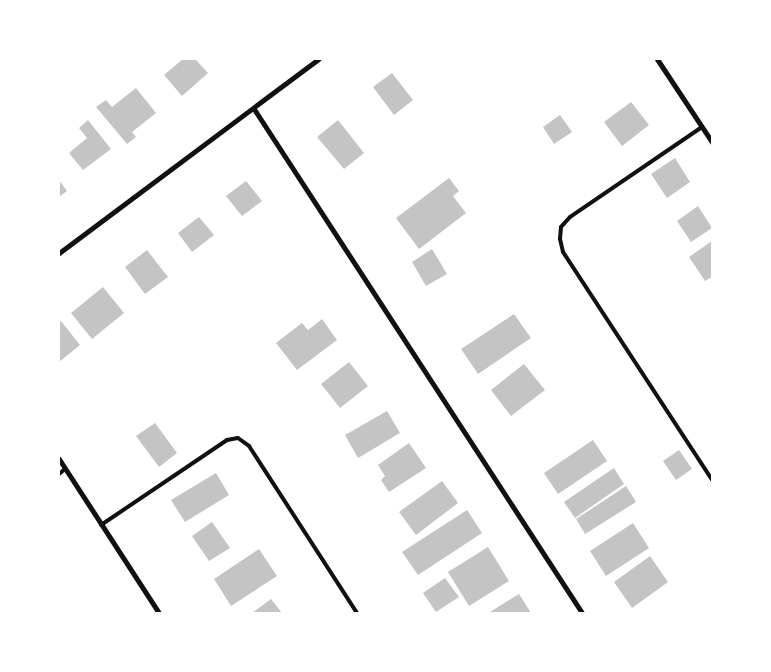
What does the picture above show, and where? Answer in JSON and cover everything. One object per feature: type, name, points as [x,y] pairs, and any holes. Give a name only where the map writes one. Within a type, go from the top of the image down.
[{"type":"street","points":[[59,253],[254,109],[318,59]]},
{"type":"street","points":[[657,59],[712,142]]},
{"type":"street","points":[[254,109],[582,613]]},
{"type":"street","points":[[59,460],[159,613]]},
{"type":"lane","points":[[702,127],[570,216],[561,227],[560,239],[563,252],[712,480]]},
{"type":"lane","points":[[101,525],[227,440],[238,438],[249,446],[357,613]]},
{"type":"lane","points":[[59,474],[65,469]]},
{"type":"building","points":[[183,59],[195,59],[208,73],[182,96],[164,75]]},
{"type":"building","points":[[392,73],[413,100],[394,115],[373,87]]},
{"type":"building","points":[[136,88],[156,113],[132,132],[136,137],[127,144],[96,107],[106,100],[112,107]]},
{"type":"building","points":[[631,102],[649,125],[622,146],[604,122]]},
{"type":"building","points":[[560,115],[572,132],[554,144],[543,127]]},
{"type":"building","points":[[88,120],[111,149],[83,170],[69,153],[87,138],[79,128]]},
{"type":"building","points":[[338,120],[364,153],[344,169],[317,137]]},
{"type":"building","points":[[675,158],[690,182],[667,198],[651,174]]},
{"type":"building","points":[[449,178],[459,191],[453,196],[466,213],[419,249],[396,218]]},
{"type":"building","points":[[59,180],[67,191],[59,197]]},
{"type":"building","points":[[246,181],[262,201],[242,216],[226,196]]},
{"type":"building","points":[[698,206],[712,228],[691,242],[677,221]]},
{"type":"building","points":[[199,217],[214,235],[192,252],[178,233]]},
{"type":"building","points":[[712,241],[712,277],[705,281],[689,257]]},
{"type":"building","points":[[432,249],[447,274],[426,286],[412,262]]},
{"type":"building","points":[[147,250],[168,277],[145,294],[125,267]]},
{"type":"building","points":[[103,287],[124,313],[92,339],[71,313]]},
{"type":"building","points":[[514,314],[531,338],[478,374],[461,349]]},
{"type":"building","points":[[322,319],[337,340],[297,370],[276,343],[302,323],[308,330]]},
{"type":"building","points":[[61,321],[80,345],[59,362],[59,323]]},
{"type":"building","points":[[349,362],[368,386],[340,408],[321,384]]},
{"type":"building","points":[[524,364],[545,390],[511,416],[491,390]]},
{"type":"building","points":[[387,411],[400,433],[358,458],[345,435]]},
{"type":"building","points":[[155,423],[177,453],[159,467],[136,436]]},
{"type":"building","points":[[593,440],[607,461],[558,494],[544,473]]},
{"type":"building","points":[[409,443],[426,468],[389,492],[381,480],[385,476],[378,465]]},
{"type":"building","points":[[679,450],[692,469],[676,480],[663,461]]},
{"type":"building","points":[[614,468],[624,484],[575,518],[564,502]]},
{"type":"building","points":[[216,473],[229,495],[185,522],[171,500]]},
{"type":"building","points":[[442,481],[458,503],[416,535],[399,512]]},
{"type":"building","points":[[626,486],[636,502],[585,534],[576,519]]},
{"type":"building","points":[[467,510],[482,533],[418,575],[402,552]]},
{"type":"building","points":[[212,522],[230,548],[209,561],[192,536]]},
{"type":"building","points":[[633,523],[649,548],[606,576],[590,551]]},
{"type":"building","points":[[488,547],[509,581],[469,606],[448,572]]},
{"type":"building","points":[[259,549],[277,576],[231,606],[214,579]]},
{"type":"building","points":[[650,556],[668,582],[632,608],[614,582]]},
{"type":"building","points":[[445,578],[459,597],[436,612],[423,593]]},
{"type":"building","points":[[519,594],[531,613],[490,612]]},
{"type":"building","points":[[271,599],[282,613],[252,613]]}]
